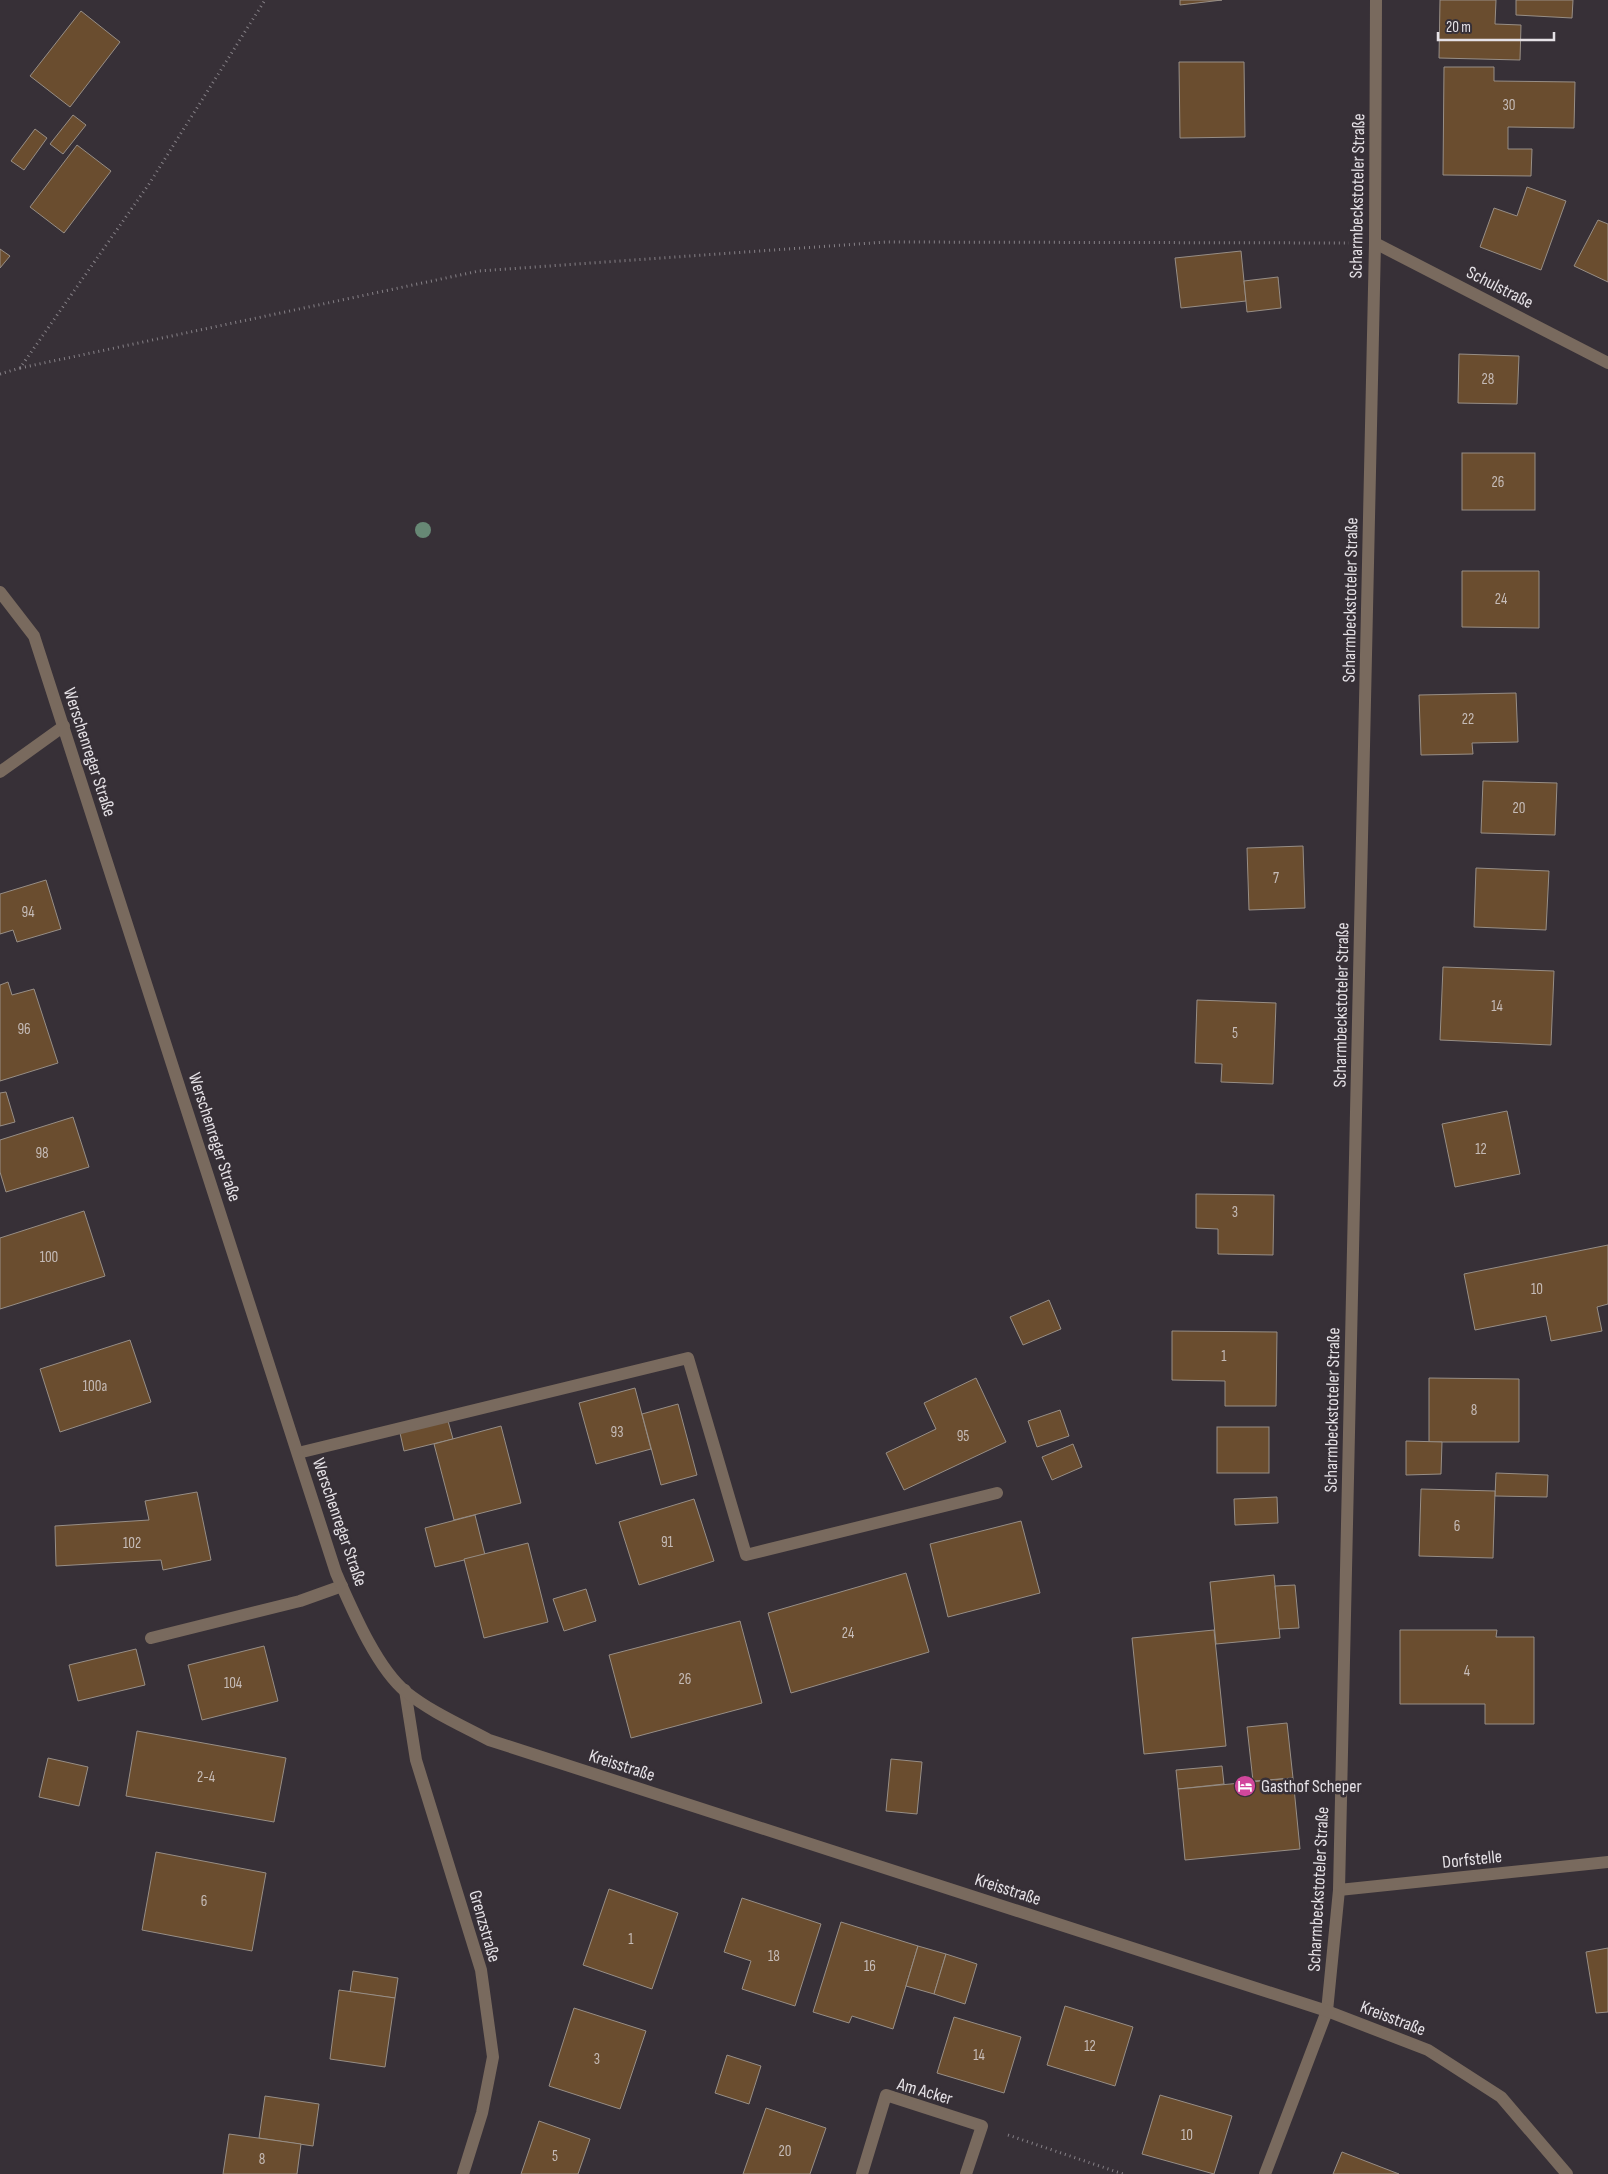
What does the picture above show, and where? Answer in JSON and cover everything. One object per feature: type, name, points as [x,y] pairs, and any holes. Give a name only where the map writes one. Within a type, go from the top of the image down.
[{"type":"street","name":"Scharmbeckstoteler Straße","points":[[1327,2011],[1339,1890],[1375,243],[1376,0]]},
{"type":"street","name":"Schulstraße","points":[[1375,243],[1608,363]]},
{"type":"street","name":"Werschenreger Straße","points":[[0,592],[34,636],[342,1586],[356,1620],[382,1662],[405,1690]]},
{"type":"street","points":[[0,772],[64,726]]},
{"type":"street","points":[[298,1453],[688,1358],[746,1555],[997,1493]]},
{"type":"street","points":[[151,1638],[300,1601],[342,1586]]},
{"type":"street","name":"Kreisstraße","points":[[405,1690],[433,1710],[489,1740],[1327,2011],[1428,2050],[1500,2097],[1567,2174]]},
{"type":"street","name":"Grenzstraße","points":[[405,1690],[416,1760],[481,1970],[493,2058],[482,2113],[463,2174]]},
{"type":"street","name":"Dorfstelle","points":[[1339,1890],[1608,1862]]},
{"type":"street","points":[[1265,2174],[1327,2011]]},
{"type":"street","name":"Am Acker","points":[[862,2174],[886,2095],[982,2126]]},
{"type":"street","points":[[966,2174],[982,2126]]},
{"type":"path","points":[[20,368],[149,184],[265,0]]},
{"type":"path","points":[[0,374],[20,368],[479,271],[886,242],[1375,243]]},
{"type":"path","points":[[982,2126],[1123,2174]]},
{"type":"building","points":[[1180,0],[1222,0],[1180,5]]},
{"type":"building","points":[[1440,0],[1496,0],[1495,24],[1521,25],[1520,60],[1439,58]]},
{"type":"building","points":[[1516,0],[1573,0],[1572,18],[1516,15]]},
{"type":"building","points":[[81,11],[120,42],[70,107],[30,76]]},
{"type":"building","points":[[1179,62],[1244,62],[1245,137],[1180,138]]},
{"type":"building","points":[[1444,67],[1494,67],[1494,81],[1575,82],[1574,128],[1508,127],[1508,149],[1532,149],[1531,176],[1443,175]]},
{"type":"building","points":[[73,115],[86,125],[63,154],[50,144]]},
{"type":"building","points":[[35,129],[47,138],[24,170],[11,161]]},
{"type":"building","points":[[77,145],[111,171],[64,233],[30,207]]},
{"type":"building","points":[[1527,187],[1566,201],[1541,270],[1480,247],[1494,208],[1517,216]]},
{"type":"building","points":[[1598,220],[1608,224],[1608,282],[1574,266]]},
{"type":"building","points":[[0,249],[10,256],[0,268]]},
{"type":"building","points":[[1241,251],[1246,301],[1181,308],[1175,258]]},
{"type":"building","points":[[1278,277],[1281,308],[1247,312],[1244,281]]},
{"type":"building","points":[[1459,354],[1519,356],[1517,404],[1458,403]]},
{"type":"building","points":[[1462,453],[1535,453],[1535,510],[1462,510]]},
{"type":"building","points":[[1462,571],[1539,571],[1539,628],[1462,627]]},
{"type":"building","points":[[1516,693],[1518,742],[1472,743],[1473,754],[1421,755],[1419,695]]},
{"type":"building","points":[[1483,781],[1557,783],[1555,835],[1481,833]]},
{"type":"building","points":[[1303,846],[1305,908],[1249,910],[1247,848]]},
{"type":"building","points":[[1476,868],[1549,871],[1546,930],[1474,927]]},
{"type":"building","points":[[46,880],[61,929],[17,942],[13,930],[0,934],[0,894]]},
{"type":"building","points":[[1443,967],[1554,971],[1551,1045],[1440,1040]]},
{"type":"building","points":[[8,982],[12,995],[34,989],[58,1063],[0,1081],[0,985]]},
{"type":"building","points":[[1197,1000],[1276,1003],[1273,1084],[1221,1082],[1222,1064],[1195,1063]]},
{"type":"building","points":[[6,1092],[15,1122],[0,1126],[0,1093]]},
{"type":"building","points":[[1507,1111],[1520,1174],[1455,1187],[1442,1124]]},
{"type":"building","points":[[73,1117],[89,1167],[6,1192],[0,1172],[0,1140]]},
{"type":"building","points":[[1196,1194],[1274,1195],[1273,1255],[1218,1254],[1218,1229],[1196,1228]]},
{"type":"building","points":[[84,1211],[105,1276],[0,1309],[0,1238]]},
{"type":"building","points":[[1608,1245],[1608,1304],[1597,1307],[1602,1331],[1551,1341],[1546,1316],[1475,1330],[1464,1274]]},
{"type":"building","points":[[1049,1300],[1061,1329],[1023,1345],[1010,1317]]},
{"type":"building","points":[[1172,1331],[1277,1332],[1276,1406],[1225,1406],[1225,1381],[1172,1380]]},
{"type":"building","points":[[130,1340],[151,1402],[60,1432],[40,1369]]},
{"type":"building","points":[[976,1378],[1006,1442],[904,1490],[886,1453],[936,1429],[924,1403]]},
{"type":"building","points":[[1429,1378],[1519,1379],[1519,1442],[1429,1442]]},
{"type":"building","points":[[635,1388],[651,1449],[596,1464],[579,1403]]},
{"type":"building","points":[[678,1404],[697,1475],[661,1485],[642,1414]]},
{"type":"building","points":[[1060,1410],[1069,1436],[1037,1447],[1028,1421]]},
{"type":"building","points":[[448,1421],[453,1439],[404,1451],[400,1433]]},
{"type":"building","points":[[501,1426],[521,1503],[454,1520],[434,1444]]},
{"type":"building","points":[[1217,1427],[1269,1427],[1269,1473],[1217,1473]]},
{"type":"building","points":[[1406,1441],[1442,1442],[1441,1474],[1406,1475]]},
{"type":"building","points":[[1073,1444],[1082,1467],[1052,1480],[1042,1457]]},
{"type":"building","points":[[1496,1473],[1548,1475],[1547,1497],[1495,1496]]},
{"type":"building","points":[[1421,1489],[1495,1491],[1493,1558],[1419,1556]]},
{"type":"building","points":[[197,1492],[211,1560],[163,1570],[161,1560],[56,1566],[55,1526],[149,1520],[145,1501]]},
{"type":"building","points":[[1277,1497],[1278,1523],[1235,1525],[1234,1499]]},
{"type":"building","points":[[694,1499],[714,1561],[639,1585],[619,1522]]},
{"type":"building","points":[[475,1515],[485,1555],[435,1567],[425,1528]]},
{"type":"building","points":[[1021,1521],[1040,1593],[948,1617],[930,1544]]},
{"type":"building","points":[[528,1543],[548,1622],[484,1638],[464,1559]]},
{"type":"building","points":[[906,1573],[929,1652],[791,1693],[768,1613]]},
{"type":"building","points":[[1274,1575],[1280,1638],[1216,1644],[1210,1582]]},
{"type":"building","points":[[1295,1585],[1299,1628],[1279,1629],[1275,1586]]},
{"type":"building","points":[[586,1589],[596,1621],[564,1631],[553,1599]]},
{"type":"building","points":[[740,1621],[762,1703],[631,1738],[609,1655]]},
{"type":"building","points":[[1214,1630],[1226,1746],[1144,1754],[1132,1638]]},
{"type":"building","points":[[1400,1630],[1497,1630],[1496,1637],[1534,1637],[1534,1724],[1485,1724],[1485,1704],[1400,1704]]},
{"type":"building","points":[[264,1646],[278,1701],[202,1720],[188,1665]]},
{"type":"building","points":[[136,1649],[145,1685],[78,1701],[69,1665]]},
{"type":"building","points":[[1287,1723],[1293,1778],[1253,1781],[1247,1727]]},
{"type":"building","points":[[137,1731],[286,1758],[274,1822],[126,1796]]},
{"type":"building","points":[[48,1758],[88,1767],[79,1806],[39,1797]]},
{"type":"building","points":[[891,1759],[922,1762],[917,1814],[886,1811]]},
{"type":"building","points":[[1222,1766],[1224,1784],[1178,1789],[1176,1770]]},
{"type":"building","points":[[1293,1778],[1300,1849],[1185,1860],[1178,1789]]},
{"type":"building","points":[[156,1852],[266,1873],[252,1951],[142,1930]]},
{"type":"building","points":[[609,1889],[678,1913],[652,1989],[583,1965]]},
{"type":"building","points":[[742,1898],[821,1924],[795,2006],[742,1989],[751,1961],[724,1952]]},
{"type":"building","points":[[841,1922],[918,1946],[893,2029],[852,2016],[849,2023],[813,2012]]},
{"type":"building","points":[[918,1946],[946,1954],[934,1994],[906,1986]]},
{"type":"building","points":[[1608,1948],[1608,2012],[1596,2013],[1586,1952]]},
{"type":"building","points":[[946,1954],[977,1964],[965,2004],[934,1994]]},
{"type":"building","points":[[353,1971],[398,1978],[395,1998],[350,1992]]},
{"type":"building","points":[[339,1990],[395,1998],[385,2067],[330,2059]]},
{"type":"building","points":[[1065,2006],[1133,2027],[1115,2086],[1047,2065]]},
{"type":"building","points":[[574,2008],[646,2031],[620,2109],[549,2086]]},
{"type":"building","points":[[954,2017],[1021,2037],[1004,2093],[937,2073]]},
{"type":"building","points":[[727,2055],[761,2066],[749,2104],[715,2093]]},
{"type":"building","points":[[1160,2095],[1232,2116],[1214,2174],[1142,2154]]},
{"type":"building","points":[[265,2096],[319,2104],[313,2146],[259,2138]]},
{"type":"building","points":[[766,2108],[826,2128],[810,2174],[743,2174]]},
{"type":"building","points":[[539,2121],[590,2139],[578,2174],[521,2174]]},
{"type":"building","points":[[229,2134],[301,2144],[297,2174],[223,2174]]},
{"type":"building","points":[[1342,2152],[1399,2174],[1333,2174]]},
{"type":"place","name":"Gasthof Scheper","points":[[1245,1786]]}]
